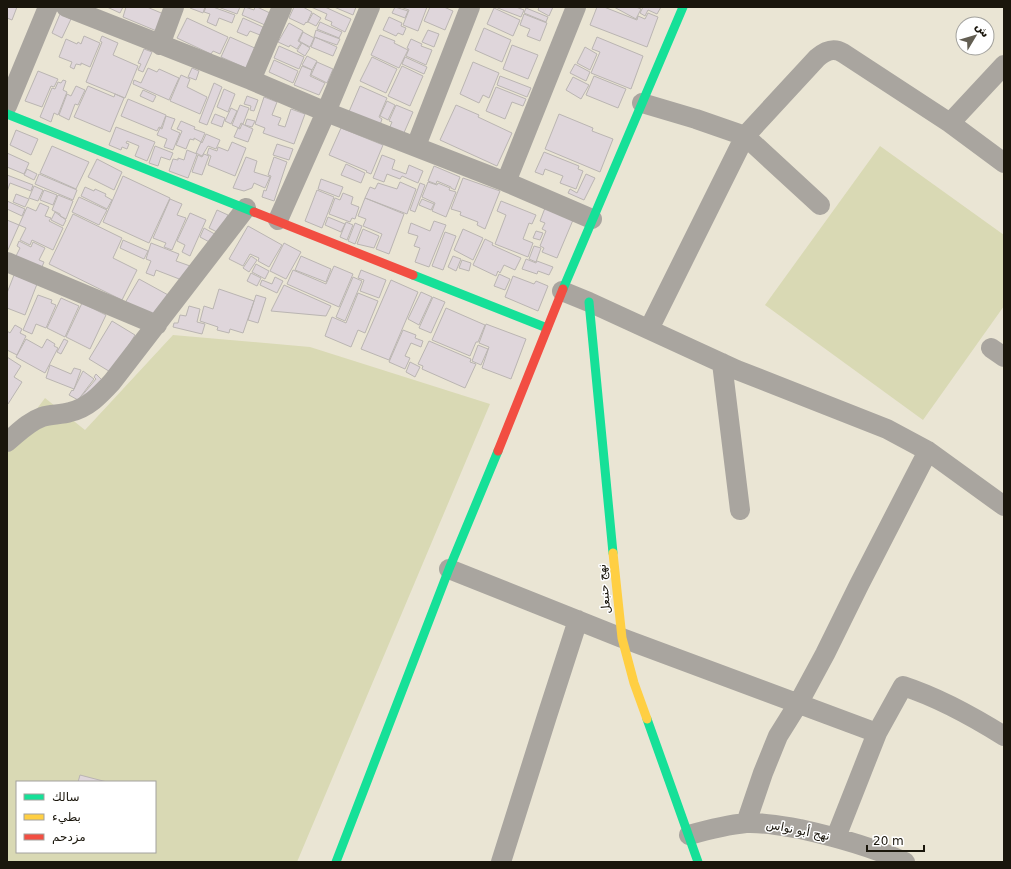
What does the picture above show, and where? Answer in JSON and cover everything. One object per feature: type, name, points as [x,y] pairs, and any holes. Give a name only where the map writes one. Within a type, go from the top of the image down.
[{"type":"street","points":[[7,106],[48,7]]},
{"type":"street","points":[[66,7],[252,80],[326,112],[506,182],[592,220]]},
{"type":"street","points":[[160,45],[174,7]]},
{"type":"street","points":[[252,80],[282,7]]},
{"type":"street","points":[[278,220],[326,112],[370,7]]},
{"type":"street","points":[[416,146],[470,7]]},
{"type":"street","points":[[506,182],[576,7]]},
{"type":"street","points":[[336,862],[449,569],[505,435],[562,291],[683,7]]},
{"type":"street","points":[[648,329],[745,136],[822,54],[833,49],[843,52],[950,123],[1004,164]]},
{"type":"street","points":[[950,123],[1004,65]]},
{"type":"street","points":[[642,103],[696,119],[745,136],[820,205]]},
{"type":"street","points":[[7,114],[278,220],[547,328]]},
{"type":"street","points":[[7,442],[26,426],[42,418],[70,412],[84,407],[95,400],[112,382],[157,325],[246,208]]},
{"type":"street","points":[[7,262],[157,325]]},
{"type":"street","points":[[562,291],[590,302],[722,363],[887,429],[928,451],[1004,506]]},
{"type":"street","name":"نهج حنبعل","points":[[590,302],[615,578],[622,638],[634,683],[698,862]]},
{"type":"street","points":[[722,363],[740,510]]},
{"type":"street","points":[[746,823],[778,736],[798,704],[825,654],[928,451]]},
{"type":"street","points":[[449,569],[622,638],[877,733]]},
{"type":"street","points":[[501,862],[578,620]]},
{"type":"street","points":[[836,837],[877,733],[903,686],[943,702],[975,718],[1004,736]]},
{"type":"street","name":"نهج أبو نواس","points":[[689,835],[716,828],[746,823],[770,823],[836,837],[890,855],[905,862]]},
{"type":"green space","points":[[880,146],[1004,235],[1004,306],[923,420],[765,305]]},
{"type":"green space","points":[[173,335],[310,347],[490,404],[297,862],[7,862],[7,449],[45,398],[85,430]]},
{"type":"building","points":[[7,7],[17,7],[12,20],[7,18]]},
{"type":"building","points":[[107,7],[123,7],[120,13]]},
{"type":"building","points":[[126,7],[147,7],[166,15],[159,32],[123,17]]},
{"type":"building","points":[[205,7],[203,13],[190,8]]},
{"type":"building","points":[[206,7],[213,7],[235,15],[232,23],[219,18],[216,26],[207,22],[210,14],[204,12]]},
{"type":"building","points":[[218,7],[240,7],[237,14]]},
{"type":"building","points":[[245,7],[254,10],[255,7],[257,7],[270,13],[265,25],[242,15]]},
{"type":"building","points":[[294,7],[303,7],[312,12],[307,23],[306,22],[304,25],[289,18]]},
{"type":"building","points":[[311,7],[325,7],[351,19],[345,32],[331,25],[332,22],[325,19],[327,14]]},
{"type":"building","points":[[334,7],[356,7],[353,15]]},
{"type":"building","points":[[395,7],[408,11],[405,18],[392,13]]},
{"type":"building","points":[[400,7],[427,7],[418,31],[403,25],[409,10]]},
{"type":"building","points":[[430,7],[444,7],[453,11],[445,30],[424,21]]},
{"type":"building","points":[[495,7],[516,7],[524,10],[521,17]]},
{"type":"building","points":[[539,7],[553,7],[549,16],[538,10]]},
{"type":"building","points":[[597,7],[604,7],[637,20],[638,16],[645,19],[648,13],[658,17],[647,47],[590,25]]},
{"type":"building","points":[[614,7],[636,7],[641,9],[636,19]]},
{"type":"building","points":[[643,7],[661,7],[657,14],[648,10],[645,16],[640,13]]},
{"type":"building","points":[[494,8],[520,20],[513,36],[487,24]]},
{"type":"building","points":[[526,8],[548,17],[546,22],[524,13]]},
{"type":"building","points":[[313,13],[321,18],[316,26],[308,22]]},
{"type":"building","points":[[60,14],[71,19],[62,38],[52,33]]},
{"type":"building","points":[[524,14],[547,23],[540,41],[527,36],[530,29],[520,25]]},
{"type":"building","points":[[389,17],[402,23],[401,26],[406,28],[403,35],[398,33],[396,36],[383,30]]},
{"type":"building","points":[[187,18],[228,37],[220,54],[213,51],[211,54],[177,38]]},
{"type":"building","points":[[243,18],[263,27],[260,35],[250,31],[247,36],[237,32]]},
{"type":"building","points":[[320,22],[342,32],[339,38],[317,29]]},
{"type":"building","points":[[289,23],[303,31],[298,41],[301,43],[297,49],[290,45],[289,47],[278,42]]},
{"type":"building","points":[[484,28],[511,40],[502,62],[475,50]]},
{"type":"building","points":[[316,30],[340,39],[337,45],[314,37]]},
{"type":"building","points":[[428,30],[439,34],[434,47],[422,42]]},
{"type":"building","points":[[303,32],[314,38],[310,47],[299,41]]},
{"type":"building","points":[[380,35],[395,41],[394,43],[408,50],[399,68],[371,55]]},
{"type":"building","points":[[84,36],[100,43],[90,67],[81,63],[81,65],[76,64],[74,69],[70,67],[72,62],[59,57],[66,39],[77,44],[78,42],[81,44]]},
{"type":"building","points":[[102,36],[118,43],[113,55],[138,66],[125,98],[86,82],[102,42],[100,41]]},
{"type":"building","points":[[230,37],[257,49],[248,69],[221,57]]},
{"type":"building","points":[[315,37],[337,47],[333,56],[311,47]]},
{"type":"building","points":[[597,37],[643,56],[631,89],[591,73],[600,52],[592,49]]},
{"type":"building","points":[[411,39],[422,44],[421,46],[432,50],[426,65],[406,56],[409,49],[407,48]]},
{"type":"building","points":[[302,43],[310,48],[305,56],[297,51]]},
{"type":"building","points":[[512,45],[538,55],[528,79],[503,69]]},
{"type":"building","points":[[279,46],[304,57],[299,69],[274,58]]},
{"type":"building","points":[[585,47],[597,54],[590,70],[577,63]]},
{"type":"building","points":[[144,49],[152,52],[143,72],[138,70],[141,64],[138,63]]},
{"type":"building","points":[[307,56],[317,61],[312,70],[302,65]]},
{"type":"building","points":[[372,57],[397,69],[386,93],[360,81]]},
{"type":"building","points":[[405,57],[427,67],[424,74],[402,64]]},
{"type":"building","points":[[274,60],[298,71],[293,83],[269,72]]},
{"type":"building","points":[[317,62],[333,69],[327,83],[311,75]]},
{"type":"building","points":[[473,62],[499,73],[489,98],[483,95],[479,103],[460,94]]},
{"type":"building","points":[[575,64],[590,72],[586,81],[570,73]]},
{"type":"building","points":[[302,66],[312,70],[310,76],[325,83],[319,95],[294,85]]},
{"type":"building","points":[[402,66],[423,76],[410,106],[388,96]]},
{"type":"building","points":[[148,68],[157,72],[159,69],[179,78],[169,100],[133,84],[134,80],[141,83]]},
{"type":"building","points":[[192,68],[199,71],[196,80],[188,77]]},
{"type":"building","points":[[38,71],[58,79],[54,87],[51,86],[42,107],[25,101]]},
{"type":"building","points":[[181,75],[190,79],[187,87],[207,97],[200,114],[170,101]]},
{"type":"building","points":[[500,76],[531,88],[527,97],[497,85]]},
{"type":"building","points":[[594,76],[626,89],[618,108],[586,95]]},
{"type":"building","points":[[573,77],[589,85],[581,99],[566,90]]},
{"type":"building","points":[[63,80],[66,81],[63,90],[67,92],[58,115],[54,113],[51,122],[40,117],[52,88],[55,89],[58,82],[61,83]]},
{"type":"building","points":[[214,83],[222,87],[207,125],[199,122]]},
{"type":"building","points":[[76,86],[85,90],[78,105],[75,104],[69,120],[59,115],[67,94],[71,96]]},
{"type":"building","points":[[88,86],[114,97],[115,94],[124,98],[110,132],[74,117]]},
{"type":"building","points":[[360,86],[387,98],[379,117],[382,119],[379,128],[348,114]]},
{"type":"building","points":[[496,87],[526,99],[523,106],[512,102],[505,119],[486,111]]},
{"type":"building","points":[[224,89],[235,94],[228,112],[217,107]]},
{"type":"building","points":[[143,90],[156,96],[153,102],[140,96]]},
{"type":"building","points":[[247,96],[258,100],[254,111],[250,110],[251,106],[244,104]]},
{"type":"building","points":[[264,97],[277,102],[272,115],[281,118],[278,125],[285,127],[291,109],[305,114],[294,144],[263,133],[265,128],[255,124]]},
{"type":"building","points":[[128,99],[166,115],[161,128],[159,127],[157,131],[121,116]]},
{"type":"building","points":[[387,101],[395,105],[388,120],[380,116]]},
{"type":"building","points":[[240,105],[249,108],[243,124],[241,123],[239,128],[232,125]]},
{"type":"building","points":[[396,105],[413,112],[403,135],[389,129],[392,122],[389,121]]},
{"type":"building","points":[[456,105],[479,115],[478,117],[512,133],[497,166],[440,140]]},
{"type":"building","points":[[231,108],[237,111],[231,124],[225,121]]},
{"type":"building","points":[[215,114],[225,118],[222,127],[211,123]]},
{"type":"building","points":[[559,114],[593,128],[592,131],[613,139],[600,172],[545,149]]},
{"type":"building","points":[[166,116],[175,119],[171,129],[180,133],[173,150],[164,147],[167,139],[157,135],[160,128],[162,129]]},
{"type":"building","points":[[247,119],[255,121],[252,127],[245,125]]},
{"type":"building","points":[[181,121],[195,127],[194,129],[205,133],[201,142],[194,138],[194,140],[190,139],[186,149],[176,145],[182,131],[177,129]]},
{"type":"building","points":[[242,124],[253,129],[248,142],[234,137],[238,128],[240,129]]},
{"type":"building","points":[[116,127],[155,142],[147,161],[135,156],[139,146],[127,141],[126,143],[129,144],[127,149],[122,147],[121,150],[109,145]]},
{"type":"building","points":[[341,128],[383,145],[371,174],[329,155]]},
{"type":"building","points":[[16,130],[38,139],[31,155],[10,145]]},
{"type":"building","points":[[206,134],[220,140],[216,149],[208,146],[202,156],[196,153]]},
{"type":"building","points":[[232,142],[246,148],[235,176],[208,165],[211,156],[207,154],[209,148],[217,151],[218,147],[228,151]]},
{"type":"building","points":[[277,144],[293,149],[289,160],[273,155]]},
{"type":"building","points":[[52,146],[89,162],[76,189],[40,173]]},
{"type":"building","points":[[155,146],[173,153],[170,160],[161,157],[158,166],[149,163]]},
{"type":"building","points":[[187,150],[197,154],[188,178],[169,171],[173,159],[178,160],[178,158],[184,160]]},
{"type":"building","points":[[544,152],[579,166],[578,169],[583,171],[576,189],[560,183],[563,176],[545,169],[543,175],[535,172]]},
{"type":"building","points":[[7,153],[29,163],[24,174],[7,167]]},
{"type":"building","points":[[204,154],[209,156],[202,175],[192,172],[198,155],[202,157]]},
{"type":"building","points":[[382,155],[395,160],[392,169],[406,174],[409,165],[423,171],[418,183],[402,176],[400,179],[387,174],[384,182],[373,178]]},
{"type":"building","points":[[246,157],[257,161],[254,172],[270,177],[265,188],[254,183],[252,188],[244,191],[233,188]]},
{"type":"building","points":[[274,157],[287,162],[274,201],[262,197],[264,190],[266,191],[271,176],[268,175]]},
{"type":"building","points":[[97,159],[122,172],[114,190],[88,177]]},
{"type":"building","points":[[346,164],[365,173],[361,183],[341,175]]},
{"type":"building","points":[[434,166],[460,177],[455,190],[437,181],[436,184],[428,181]]},
{"type":"building","points":[[27,169],[37,174],[34,180],[24,175]]},
{"type":"building","points":[[39,174],[77,190],[73,200],[35,184]]},
{"type":"building","points":[[586,174],[595,178],[584,200],[568,193],[570,189],[577,193]]},
{"type":"building","points":[[7,175],[33,185],[31,191],[10,183],[7,192]]},
{"type":"building","points":[[123,176],[170,198],[149,243],[103,222]]},
{"type":"building","points":[[463,178],[500,191],[485,229],[477,225],[478,222],[460,215],[461,212],[451,209]]},
{"type":"building","points":[[321,179],[343,187],[339,197],[318,189]]},
{"type":"building","points":[[400,182],[416,189],[407,214],[365,198],[370,187],[375,189],[378,183],[397,189]]},
{"type":"building","points":[[428,182],[437,185],[438,183],[450,188],[449,190],[456,192],[446,217],[432,211],[435,203],[422,197]]},
{"type":"building","points":[[420,183],[425,185],[415,212],[410,210]]},
{"type":"building","points":[[34,186],[43,190],[38,201],[29,198]]},
{"type":"building","points":[[85,187],[94,191],[95,189],[106,194],[105,196],[112,200],[107,209],[81,196]]},
{"type":"building","points":[[44,190],[57,195],[53,205],[40,200]]},
{"type":"building","points":[[317,190],[334,197],[322,228],[305,221]]},
{"type":"building","points":[[343,193],[353,197],[351,204],[359,207],[355,219],[352,218],[350,222],[329,214],[335,198],[340,200]]},
{"type":"building","points":[[16,194],[29,199],[25,207],[13,202]]},
{"type":"building","points":[[58,195],[73,201],[66,219],[52,210]]},
{"type":"building","points":[[79,197],[107,210],[99,225],[72,212]]},
{"type":"building","points":[[365,198],[404,214],[389,254],[376,249],[382,234],[363,226],[366,219],[358,216]]},
{"type":"building","points":[[170,199],[182,204],[177,215],[186,218],[172,250],[164,247],[166,243],[153,238]]},
{"type":"building","points":[[422,199],[434,204],[431,210],[419,205]]},
{"type":"building","points":[[7,201],[25,209],[22,216],[7,209]]},
{"type":"building","points":[[501,201],[536,215],[532,224],[529,223],[523,239],[533,243],[528,257],[495,244],[506,215],[497,211]]},
{"type":"building","points":[[40,203],[49,207],[45,216],[51,218],[49,221],[63,228],[53,250],[32,240],[30,245],[20,240],[26,228],[19,225],[27,207],[36,211]]},
{"type":"building","points":[[545,208],[573,220],[557,258],[542,252],[544,248],[540,246],[546,231],[542,229],[545,223],[540,221]]},
{"type":"building","points":[[217,210],[228,215],[219,233],[209,228]]},
{"type":"building","points":[[55,212],[66,220],[63,226],[51,220]]},
{"type":"building","points":[[190,213],[206,220],[190,256],[182,252],[185,245],[177,241]]},
{"type":"building","points":[[73,214],[122,238],[113,258],[137,270],[122,300],[49,264]]},
{"type":"building","points":[[328,217],[345,224],[341,232],[325,225]]},
{"type":"building","points":[[7,220],[19,225],[7,252]]},
{"type":"building","points":[[434,221],[446,225],[429,267],[415,262],[420,248],[414,246],[418,236],[408,233],[411,223],[430,231]]},
{"type":"building","points":[[346,222],[353,225],[347,240],[340,237]]},
{"type":"building","points":[[355,223],[362,226],[355,244],[348,241]]},
{"type":"building","points":[[248,226],[282,245],[269,267],[258,261],[259,258],[250,254],[243,266],[229,259]]},
{"type":"building","points":[[204,228],[220,237],[215,245],[200,237]]},
{"type":"building","points":[[363,229],[379,236],[374,248],[357,244]]},
{"type":"building","points":[[463,229],[483,238],[473,260],[454,250]]},
{"type":"building","points":[[536,231],[543,233],[540,240],[533,238]]},
{"type":"building","points":[[445,232],[456,236],[443,270],[432,266]]},
{"type":"building","points":[[485,239],[493,243],[492,245],[521,258],[515,270],[504,265],[500,273],[498,271],[496,276],[473,265]]},
{"type":"building","points":[[123,240],[148,251],[144,259],[120,248]]},
{"type":"building","points":[[19,241],[31,247],[33,242],[45,248],[39,260],[44,262],[39,274],[13,262],[20,248],[17,246]]},
{"type":"building","points":[[151,243],[179,254],[176,261],[193,267],[187,282],[156,270],[154,276],[146,273],[151,261],[146,259]]},
{"type":"building","points":[[284,243],[301,252],[286,279],[270,271]]},
{"type":"building","points":[[534,246],[541,248],[536,262],[529,259]]},
{"type":"building","points":[[251,256],[257,260],[249,272],[243,268]]},
{"type":"building","points":[[301,256],[331,269],[326,282],[295,270]]},
{"type":"building","points":[[453,256],[461,259],[456,271],[448,267]]},
{"type":"building","points":[[526,259],[536,263],[537,261],[553,267],[549,275],[538,271],[537,274],[522,269]]},
{"type":"building","points":[[462,260],[471,263],[469,271],[459,268]]},
{"type":"building","points":[[256,264],[269,271],[265,279],[252,272]]},
{"type":"building","points":[[334,266],[353,274],[339,307],[287,284],[293,270],[326,284]]},
{"type":"building","points":[[361,270],[386,280],[379,298],[360,291],[364,280],[358,278]]},
{"type":"building","points":[[251,273],[261,278],[257,286],[247,281]]},
{"type":"building","points":[[499,274],[510,279],[505,290],[494,286]]},
{"type":"building","points":[[14,275],[37,284],[25,315],[7,308],[7,293]]},
{"type":"building","points":[[513,276],[534,284],[536,281],[548,286],[538,311],[505,297]]},
{"type":"building","points":[[275,277],[283,281],[277,293],[260,285],[262,280],[272,284]]},
{"type":"building","points":[[353,277],[362,281],[345,321],[336,317]]},
{"type":"building","points":[[139,279],[170,296],[156,321],[125,303]]},
{"type":"building","points":[[391,280],[418,292],[389,360],[361,349]]},
{"type":"building","points":[[284,285],[331,306],[326,316],[271,311]]},
{"type":"building","points":[[219,289],[254,301],[243,333],[230,329],[229,333],[217,330],[218,327],[200,321],[204,306],[213,309]]},
{"type":"building","points":[[421,292],[432,297],[419,325],[408,319]]},
{"type":"building","points":[[358,293],[378,301],[365,333],[358,330],[351,347],[325,336],[332,317],[346,323]]},
{"type":"building","points":[[38,295],[52,300],[51,303],[56,305],[46,328],[36,324],[32,334],[23,330]]},
{"type":"building","points":[[256,295],[266,298],[258,323],[248,320]]},
{"type":"building","points":[[433,297],[445,302],[431,333],[419,328]]},
{"type":"building","points":[[61,298],[79,306],[65,337],[47,328]]},
{"type":"building","points":[[82,303],[106,315],[90,349],[66,337]]},
{"type":"building","points":[[189,306],[200,309],[197,322],[205,324],[202,334],[173,327],[174,323],[178,323],[180,315],[186,316]]},
{"type":"building","points":[[446,308],[485,325],[470,356],[432,340]]},
{"type":"building","points":[[112,321],[135,335],[112,373],[89,359]]},
{"type":"building","points":[[486,324],[526,339],[511,379],[482,368],[489,347],[479,343]]},
{"type":"building","points":[[15,325],[22,329],[20,333],[26,336],[17,355],[7,350],[7,331],[10,333]]},
{"type":"building","points":[[403,330],[416,335],[415,338],[423,341],[421,347],[411,343],[405,356],[410,358],[405,369],[389,362]]},
{"type":"building","points":[[26,339],[42,348],[47,339],[58,348],[45,373],[16,357]]},
{"type":"building","points":[[64,339],[68,341],[61,354],[57,352]]},
{"type":"building","points":[[429,341],[471,359],[470,362],[476,364],[465,388],[422,369],[423,366],[418,364]]},
{"type":"building","points":[[478,345],[488,349],[481,365],[472,361]]},
{"type":"building","points":[[7,357],[21,366],[14,377],[22,382],[8,404],[7,403]]},
{"type":"building","points":[[410,362],[420,367],[415,377],[406,372]]},
{"type":"building","points":[[50,365],[71,374],[74,368],[81,370],[74,389],[46,378]]},
{"type":"building","points":[[83,371],[94,379],[78,400],[69,395],[72,390],[73,391]]},
{"type":"building","points":[[96,374],[102,380],[84,402],[80,398],[96,379],[94,377]]},
{"type":"building","points":[[80,775],[103,781],[78,781]]},
{"type":"traffic: fast","points":[[563,289],[683,7]]},
{"type":"traffic: fast","points":[[7,114],[254,212]]},
{"type":"traffic: fast","points":[[413,275],[547,328]]},
{"type":"traffic: fast","points":[[589,302],[613,553]]},
{"type":"traffic: fast","points":[[336,862],[449,569],[498,451]]},
{"type":"traffic: fast","points":[[647,719],[698,862]]},
{"type":"traffic: slow","points":[[613,553],[622,638],[634,683],[647,719]]},
{"type":"traffic: jam","points":[[254,212],[413,275]]},
{"type":"traffic: jam","points":[[498,451],[563,289]]}]
